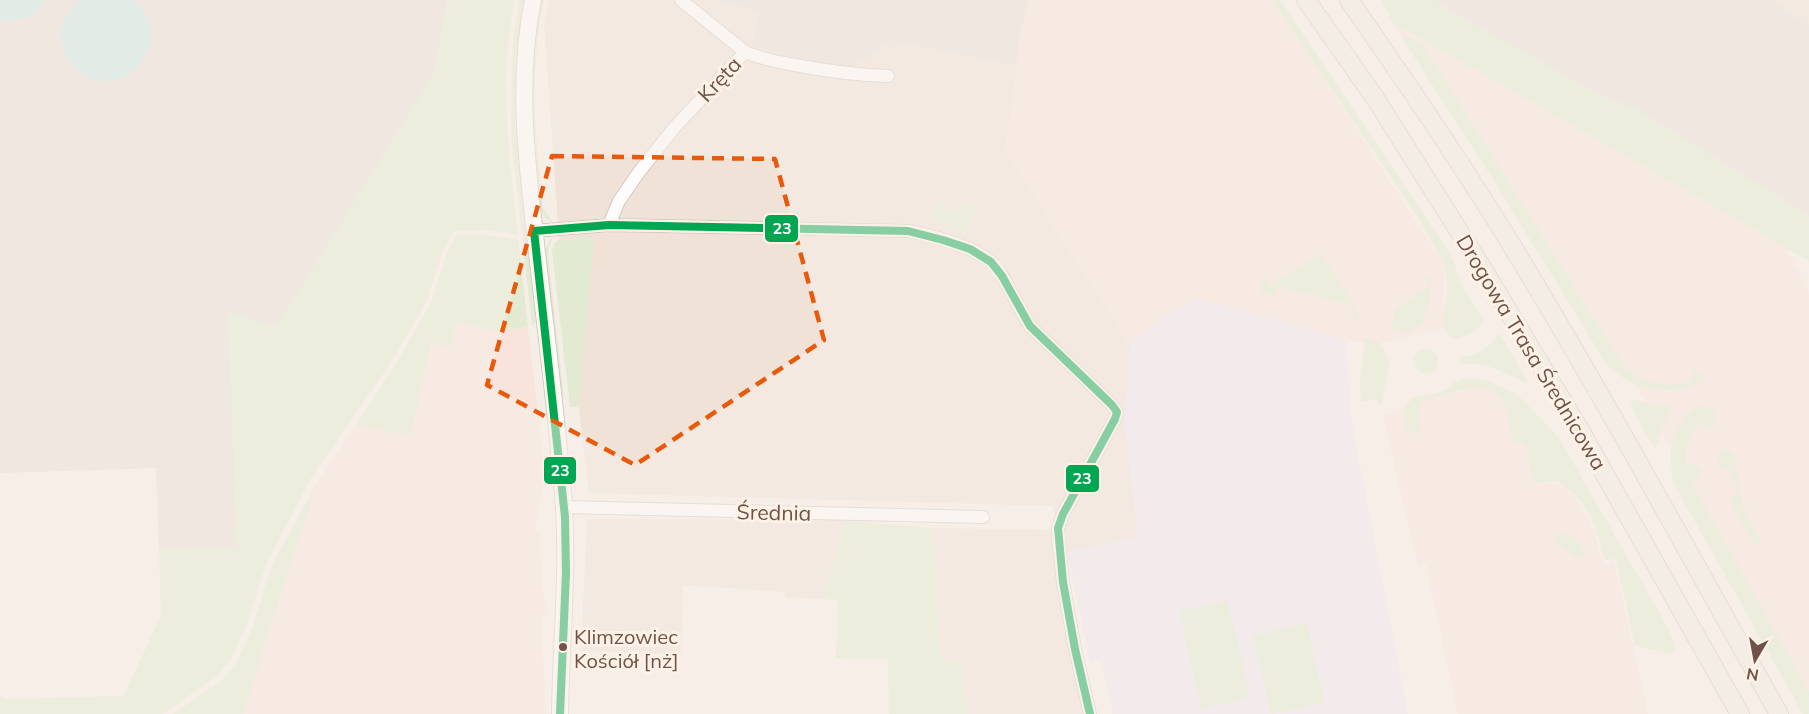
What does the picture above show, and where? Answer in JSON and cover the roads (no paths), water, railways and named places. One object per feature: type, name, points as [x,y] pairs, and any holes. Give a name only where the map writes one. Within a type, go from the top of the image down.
[{"type":"main road","points":[[532,0],[526,40],[523,115],[564,507],[566,573],[560,714]]},
{"type":"main road","name":"Drogowa Trasa Średnicowa","points":[[1306,0],[1375,98],[1486,274],[1581,432],[1740,714]]},
{"type":"main road","name":"Drogowa Trasa Średnicowa","points":[[1349,0],[1416,98],[1526,268],[1675,527],[1779,714]]},
{"type":"street","points":[[681,0],[745,52]]},
{"type":"street","name":"Kręta","points":[[609,225],[618,201],[639,172],[674,128],[745,52],[760,58],[818,70],[854,75],[888,76]]},
{"type":"street","points":[[534,231],[609,225],[908,231],[945,240],[990,260],[1030,326],[1117,412],[1063,514],[1058,528],[1063,582],[1090,714]]},
{"type":"street","name":"Średnia","points":[[564,507],[983,517]]},
{"type":"water","points":[[0,0],[47,0],[32,14],[7,21],[0,20]]},
{"type":"water","points":[[79,0],[133,0],[146,16],[151,34],[148,50],[139,65],[126,76],[111,81],[93,79],[76,69],[68,60],[62,45],[61,29],[67,13]]},
{"type":"place","name":"Klimzowiec Kościół [nż]","points":[[563,647]]}]
